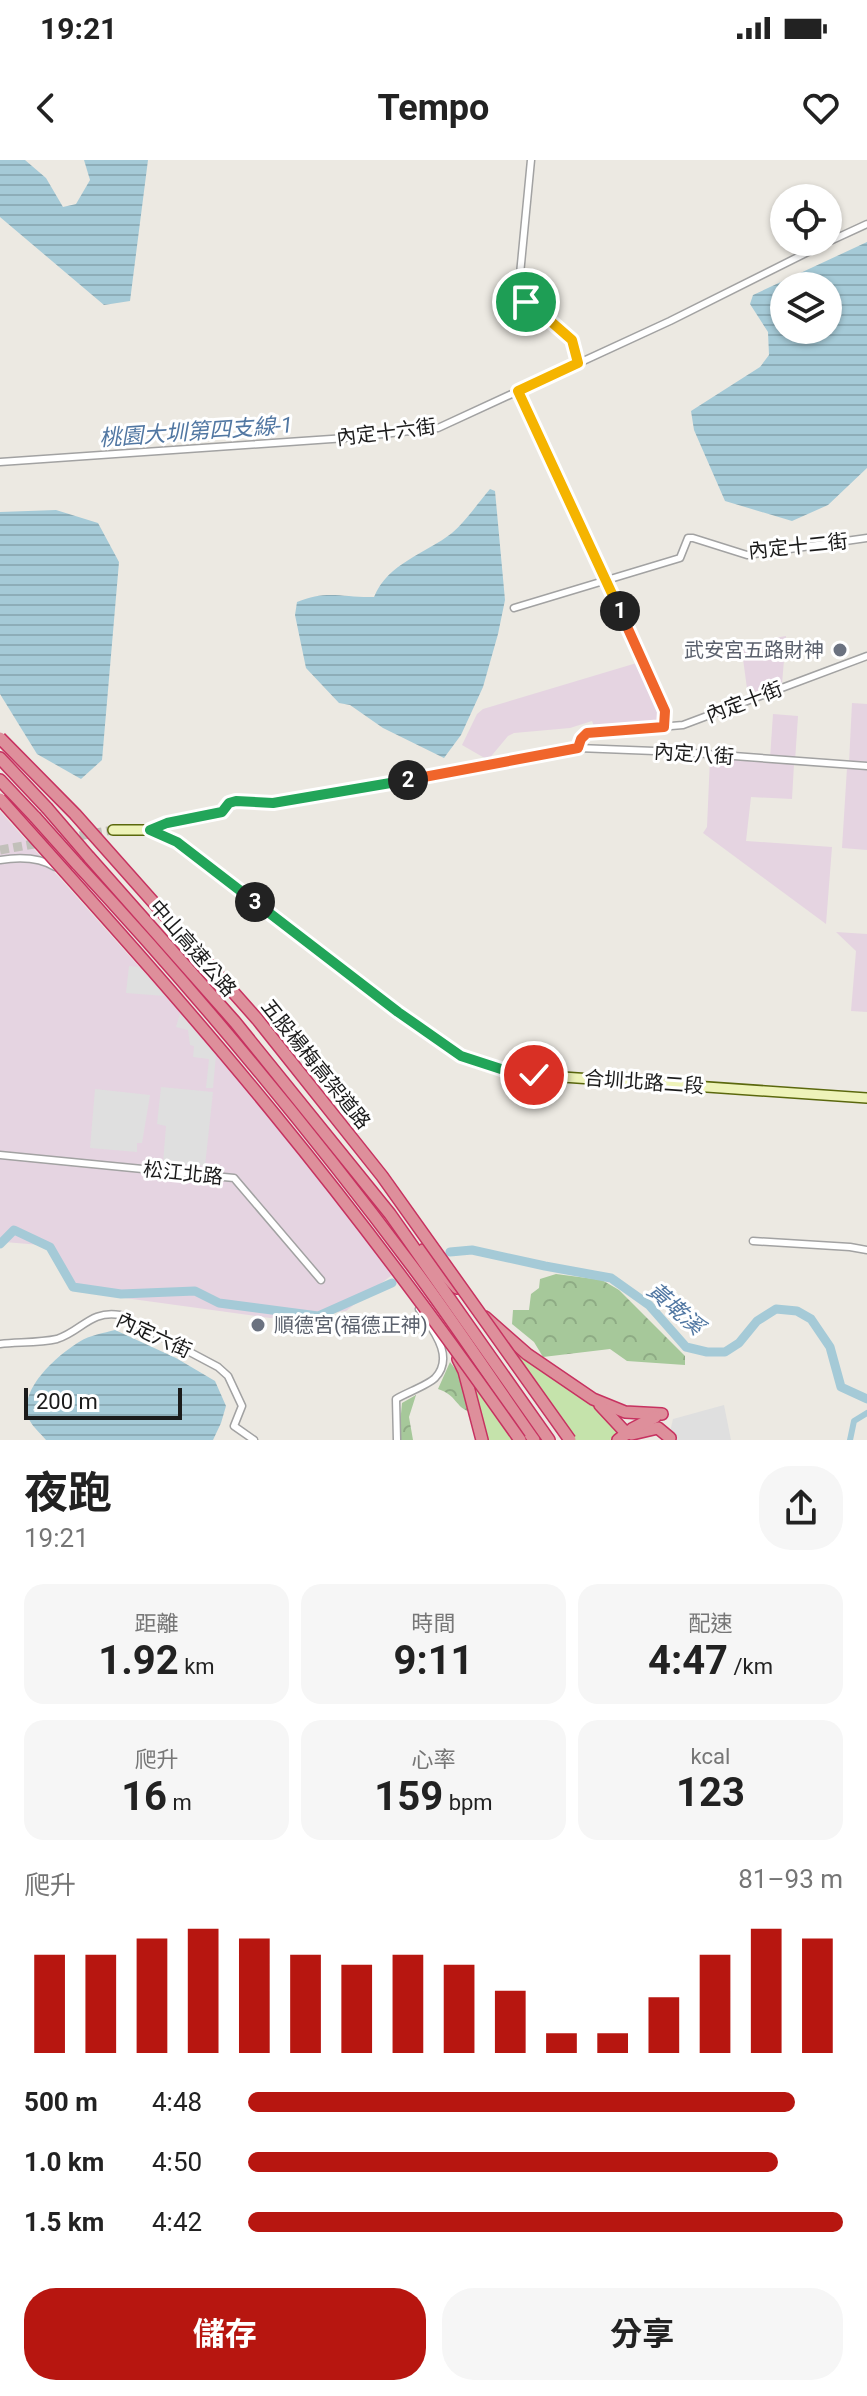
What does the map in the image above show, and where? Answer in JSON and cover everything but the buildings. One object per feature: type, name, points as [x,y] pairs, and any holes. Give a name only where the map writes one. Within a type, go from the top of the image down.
[{"type":"highway","name":"五股楊梅高架道路","points":[[0,738],[85,824],[257,1019],[382,1176],[570,1440]]},
{"type":"highway","name":"中山高速公路","points":[[0,758],[235,1022],[390,1214],[549,1440]]},
{"type":"highway","name":"中山高速公路","points":[[0,780],[153,945],[283,1100],[414,1268],[534,1440]]},
{"type":"highway","points":[[0,799],[120,932],[276,1116],[393,1266],[520,1440]]},
{"type":"highway","points":[[390,1214],[477,1310],[527,1354],[593,1399],[616,1419],[623,1437]]},
{"type":"highway","points":[[414,1268],[464,1371],[482,1440]]},
{"type":"highway","points":[[593,1399],[625,1412],[662,1414],[642,1423],[623,1437]]},
{"type":"highway","points":[[623,1437],[658,1428],[670,1438]]},
{"type":"highway","points":[[642,1440],[651,1432],[670,1438]]},
{"type":"street","points":[[531,160],[518,295],[544,309],[548,319],[572,340],[578,363]]},
{"type":"street","name":"內定十六街","points":[[842,236],[867,224]]},
{"type":"street","name":"內定十六街","points":[[0,462],[346,438],[435,428],[670,321],[800,256]]},
{"type":"street","points":[[518,391],[643,658],[665,711],[664,727]]},
{"type":"street","name":"內定十二街","points":[[605,581],[680,558],[688,538],[747,555],[867,538]]},
{"type":"street","points":[[514,608],[605,581]]},
{"type":"street","name":"內定十街","points":[[578,748],[587,733],[683,725],[867,656]]},
{"type":"street","name":"內定八街","points":[[150,830],[167,823],[222,812],[229,803],[236,801],[273,803],[305,799],[578,748],[867,766]]},
{"type":"street","name":"合圳北路二段","points":[[113,830],[150,830],[177,842],[422,1030],[461,1056],[504,1070],[534,1075],[867,1098]]},
{"type":"street","points":[[0,860],[28,858],[47,862],[85,886],[190,1007],[372,1233],[444,1353],[443,1365],[435,1379],[396,1399],[397,1440]]},
{"type":"street","name":"松江北路","points":[[0,1155],[234,1178],[321,1280]]},
{"type":"street","points":[[753,1241],[867,1250]]},
{"type":"street","name":"內定六街","points":[[0,1344],[55,1339],[69,1334],[97,1315],[120,1315],[194,1353],[228,1376],[242,1406],[234,1426],[254,1440]]},
{"type":"shaded area","points":[[786,636],[782,684],[748,696],[741,644]]},
{"type":"shaded area","points":[[640,662],[661,706],[657,726],[596,731],[592,721],[570,728],[514,733],[488,760],[462,745],[477,714],[483,709]]},
{"type":"shaded area","points":[[852,703],[867,704],[867,764],[849,763]]},
{"type":"shaded area","points":[[773,714],[798,716],[795,761],[770,759]]},
{"type":"shaded area","points":[[710,758],[794,764],[792,799],[751,797],[746,841],[832,847],[826,924],[703,833],[707,827]]},
{"type":"shaded area","points":[[847,768],[867,769],[867,850],[842,848]]},
{"type":"shaded area","points":[[0,811],[201,1036],[397,1271],[346,1311],[270,1318],[81,1292],[53,1246],[4,1242],[0,1246]]},
{"type":"shaded area","points":[[836,932],[867,934],[867,1012],[851,1011],[856,951]]},
{"type":"shaded area","points":[[129,966],[139,967],[165,996],[126,993]]},
{"type":"shaded area","points":[[180,1013],[216,1055],[213,1088],[206,1088],[209,1059],[193,1057],[194,1046],[190,1045],[188,1030],[176,1027]]},
{"type":"shaded area","points":[[161,1087],[213,1092],[205,1166],[163,1163],[166,1126],[157,1124]]},
{"type":"shaded area","points":[[95,1089],[150,1095],[142,1143],[137,1143],[137,1152],[90,1148]]},
{"type":"shaded area","points":[[724,1405],[731,1440],[668,1440],[673,1419]]},
{"type":"green space","points":[[556,1274],[602,1280],[619,1290],[685,1356],[685,1365],[627,1361],[610,1349],[543,1357],[534,1342],[512,1324],[513,1310],[529,1310],[531,1294],[539,1288],[540,1279]]},
{"type":"green space","points":[[470,1307],[608,1415],[620,1434],[613,1440],[564,1440]]},
{"type":"green space","points":[[450,1362],[463,1379],[470,1412],[438,1389]]},
{"type":"green space","points":[[469,1375],[516,1440],[487,1440]]},
{"type":"green space","points":[[416,1395],[409,1417],[413,1440],[401,1440],[402,1403]]},
{"type":"water","points":[[0,160],[25,160],[46,178],[63,207],[76,204],[90,180],[84,160],[148,160],[130,301],[104,305],[0,217]]},
{"type":"water","points":[[867,242],[867,468],[828,505],[792,521],[725,501],[694,430],[691,411],[760,367],[769,355],[768,332],[750,304],[753,295],[770,287],[770,344],[842,344],[842,272],[802,272]]},
{"type":"water","points":[[490,489],[495,491],[505,600],[483,687],[461,735],[444,758],[383,728],[350,705],[339,703],[306,668],[295,615],[297,602],[327,595],[374,597],[380,585],[398,567],[452,533]]},
{"type":"water","points":[[56,510],[98,523],[119,562],[102,760],[81,779],[37,754],[0,694],[0,512]]},
{"type":"water","points":[[115,1330],[176,1358],[215,1381],[226,1406],[213,1440],[46,1440],[35,1428],[27,1410],[28,1398],[41,1375],[79,1342]]},
{"type":"waterway","name":"黃墘溪","points":[[0,1244],[14,1230],[50,1247],[73,1287],[121,1294],[195,1291],[219,1303],[318,1316],[392,1283]]},
{"type":"waterway","name":"黃墘溪","points":[[450,1252],[472,1250],[611,1278],[649,1305],[686,1347],[707,1352],[725,1352],[739,1343],[757,1321],[776,1309],[797,1311],[811,1319],[830,1347],[841,1387],[867,1399]]},
{"type":"waterway","points":[[850,1440],[854,1421],[867,1413]]},
{"type":"tunnel","points":[[0,850],[113,830]]},
{"type":"place","name":"武安宮五路財神","points":[[840,650]]},
{"type":"place","name":"順德宮(福德正神)","points":[[258,1325]]},
{"type":"route","points":[[526,302],[544,309],[548,319],[572,340],[578,363],[518,391],[643,658],[665,711],[664,727],[587,733],[583,735],[578,748],[305,799],[273,803],[236,801],[229,803],[222,812],[167,823],[150,830],[177,842],[398,1012],[461,1056],[504,1070],[534,1075]]},
{"type":"water label","name":"桃園大圳第四支線-1","points":[[196,431]]}]
